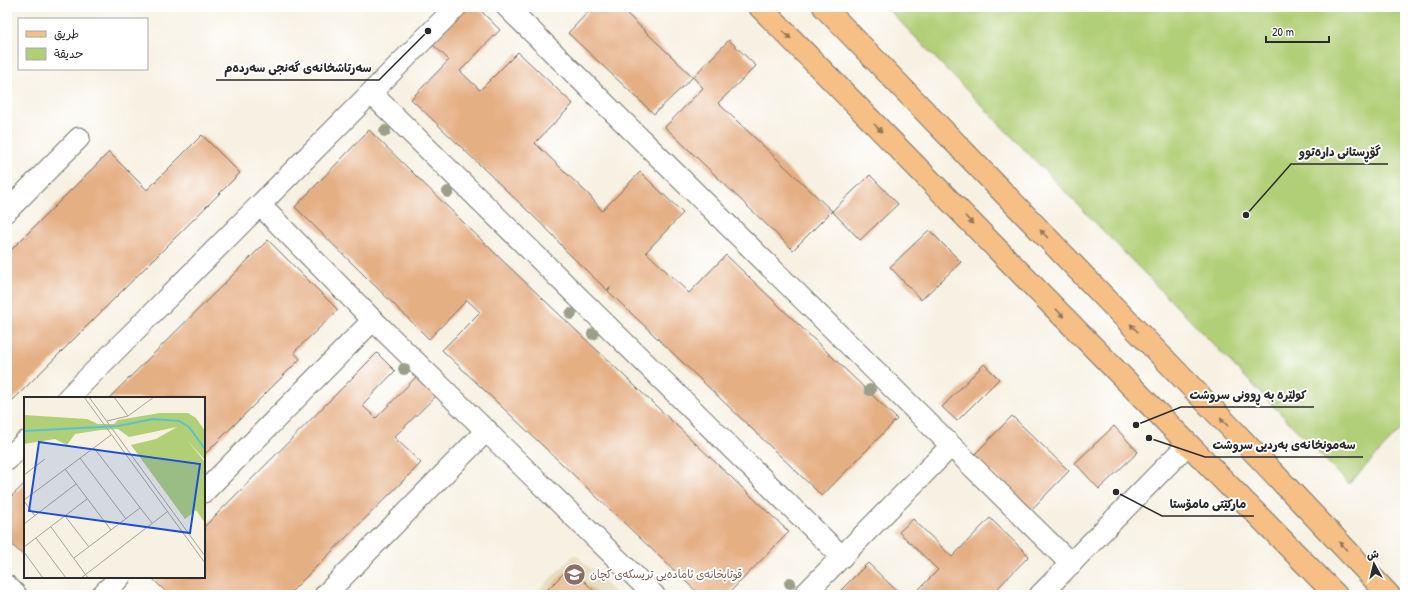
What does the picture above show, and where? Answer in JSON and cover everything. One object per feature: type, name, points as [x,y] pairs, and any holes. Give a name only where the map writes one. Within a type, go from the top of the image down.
[{"type":"main road","points":[[760,7],[1336,595]]},
{"type":"main road","points":[[824,7],[1224,421],[1389,595]]},
{"type":"street","points":[[69,397],[456,7]]},
{"type":"street","points":[[507,7],[1071,564]]},
{"type":"street","points":[[371,93],[842,557]]},
{"type":"street","points":[[7,211],[79,138]]},
{"type":"street","points":[[260,205],[373,320],[654,595]]},
{"type":"street","points":[[205,491],[373,320]]},
{"type":"street","points":[[325,595],[487,430]]},
{"type":"street","points":[[7,460],[24,443]]},
{"type":"street","points":[[1040,595],[1188,444]]},
{"type":"street","points":[[804,595],[951,446]]},
{"type":"street","points":[[102,595],[119,578]]},
{"type":"street","points":[[7,586],[16,595]]},
{"type":"shaded area","name":"قوتابخانەی ئامادەیی تریسکەی کچان","points":[[575,554],[617,595],[534,595]]},
{"type":"green space","points":[[886,7],[1405,7],[1405,425],[1349,484]]},
{"type":"building","points":[[458,7],[477,7],[500,30],[460,71],[480,90],[518,52],[573,104],[535,143],[590,196],[602,211],[640,172],[683,213],[646,252],[689,293],[726,255],[897,419],[822,496],[608,291],[611,286],[607,290],[565,250],[553,235],[411,99],[449,60],[427,39]]},
{"type":"building","points":[[540,7],[548,7],[544,11]]},
{"type":"building","points":[[593,7],[620,7],[693,77],[654,114],[568,33]]},
{"type":"building","points":[[729,40],[756,66],[718,103],[832,211],[793,250],[665,127],[703,88],[693,77]]},
{"type":"building","points":[[369,130],[504,262],[789,532],[727,595],[700,595],[442,350],[480,312],[467,300],[429,339],[295,207]]},
{"type":"building","points":[[202,135],[240,173],[7,406],[7,254],[109,152],[147,190]]},
{"type":"building","points":[[870,175],[898,204],[860,240],[832,211]]},
{"type":"building","points":[[929,230],[961,262],[921,300],[890,267]]},
{"type":"building","points":[[268,240],[338,310],[294,352],[300,359],[205,454],[205,397],[110,397]]},
{"type":"building","points":[[377,353],[395,371],[362,405],[376,418],[419,374],[439,393],[394,437],[421,463],[288,595],[169,595],[153,579],[154,578],[205,578],[205,526]]},
{"type":"building","points":[[984,364],[999,379],[957,421],[942,407]]},
{"type":"building","points":[[1012,416],[1069,471],[1031,510],[974,455]]},
{"type":"building","points":[[1114,426],[1138,452],[1099,489],[1075,463]]},
{"type":"building","points":[[24,484],[24,556],[7,540],[7,501]]},
{"type":"building","points":[[990,518],[1029,556],[991,595],[913,595],[938,570],[899,532],[913,519],[952,557]]},
{"type":"building","points":[[868,563],[901,595],[836,595]]},
{"type":"building","points":[[570,567],[598,595],[542,595]]},
{"type":"place","name":"سەرتاشخانەی گەنجی سەردەم","points":[[428,31]]},
{"type":"place","name":"گۆڕستانی دارەتوو","points":[[1246,215]]},
{"type":"place","name":"کولێرە بە ڕوونی سروشت","points":[[1136,425]]},
{"type":"place","name":"سەمونخانەی بەردیی سروشت","points":[[1149,438]]},
{"type":"place","name":"مارکێتی مامۆستا","points":[[1116,492]]},
{"type":"place","name":"قوتابخانەی ئامادەیی تریسکەی کچان","points":[[575,574]]}]
